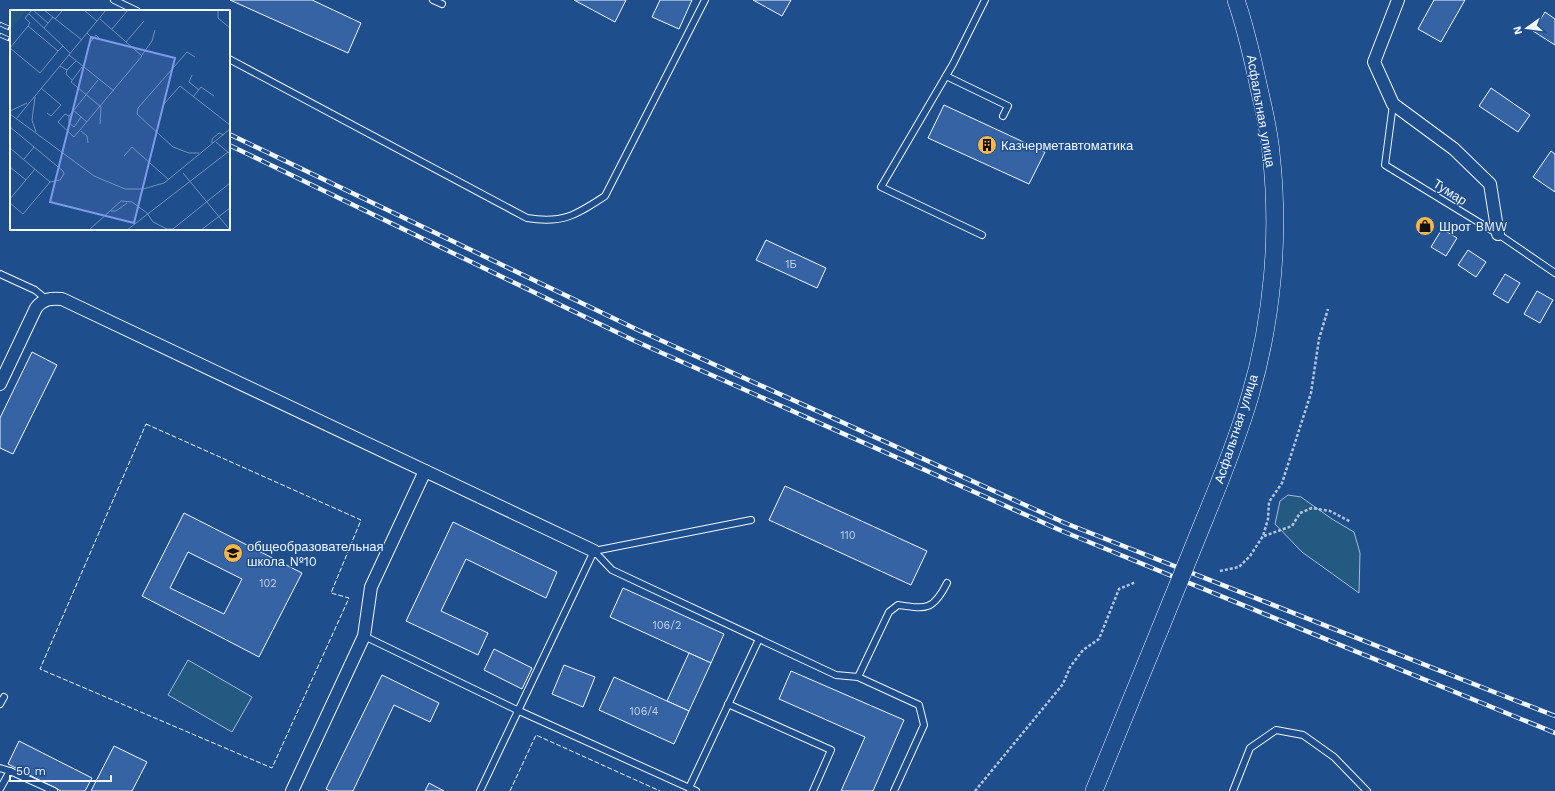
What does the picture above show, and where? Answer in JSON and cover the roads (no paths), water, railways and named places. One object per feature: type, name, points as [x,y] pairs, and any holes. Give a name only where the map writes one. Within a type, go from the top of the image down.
[{"type":"main road","name":"Асфальтная улица","points":[[1094,791],[1230,458],[1250,395],[1266,324],[1273,268],[1274,212],[1271,152],[1245,26],[1236,0]]},
{"type":"street","points":[[1398,0],[1374,62],[1393,104],[1454,148],[1490,184],[1498,234]]},
{"type":"street","points":[[0,384],[36,308],[46,299],[62,299],[594,551]]},
{"type":"street","points":[[292,791],[364,636],[371,587],[425,471]]},
{"type":"lane","points":[[114,0],[135,10]]},
{"type":"lane","points":[[433,0],[442,4]]},
{"type":"lane","points":[[230,60],[527,218],[547,221],[576,215],[605,196],[705,0]]},
{"type":"lane","points":[[982,235],[881,187],[946,76],[985,0]]},
{"type":"lane","points":[[946,76],[1008,106],[1003,116]]},
{"type":"lane","name":"Тумар","points":[[1393,104],[1385,165],[1498,234],[1555,273]]},
{"type":"lane","points":[[0,274],[29,287],[46,299]]},
{"type":"lane","points":[[594,551],[751,520]]},
{"type":"lane","points":[[594,551],[612,570],[836,675],[858,677],[919,705],[924,725],[894,791]]},
{"type":"lane","points":[[480,791],[517,710],[594,551]]},
{"type":"lane","points":[[858,677],[889,612],[898,605],[924,608],[939,599],[947,583]]},
{"type":"lane","points":[[364,636],[517,710],[696,791]]},
{"type":"lane","points":[[689,788],[759,639]]},
{"type":"lane","points":[[0,704],[4,697]]},
{"type":"lane","points":[[728,704],[831,750],[813,791]]},
{"type":"lane","points":[[1233,791],[1250,748],[1276,730],[1303,735],[1334,757],[1367,791]]},
{"type":"lane","points":[[0,768],[54,791]]},
{"type":"lane","points":[[0,789],[10,772]]},
{"type":"railway","points":[[0,24],[10,29]]},
{"type":"railway","points":[[0,35],[10,40]]},
{"type":"railway","points":[[230,134],[638,330],[1065,523],[1555,716]]},
{"type":"railway","points":[[230,145],[635,341],[1062,531],[1555,733]]},
{"type":"place","name":"Казчерметавтоматика","points":[[987,145]]},
{"type":"place","name":"Шрот BMW","points":[[1425,226]]},
{"type":"place","name":"общеобразовательная школа №10","points":[[233,553]]}]
